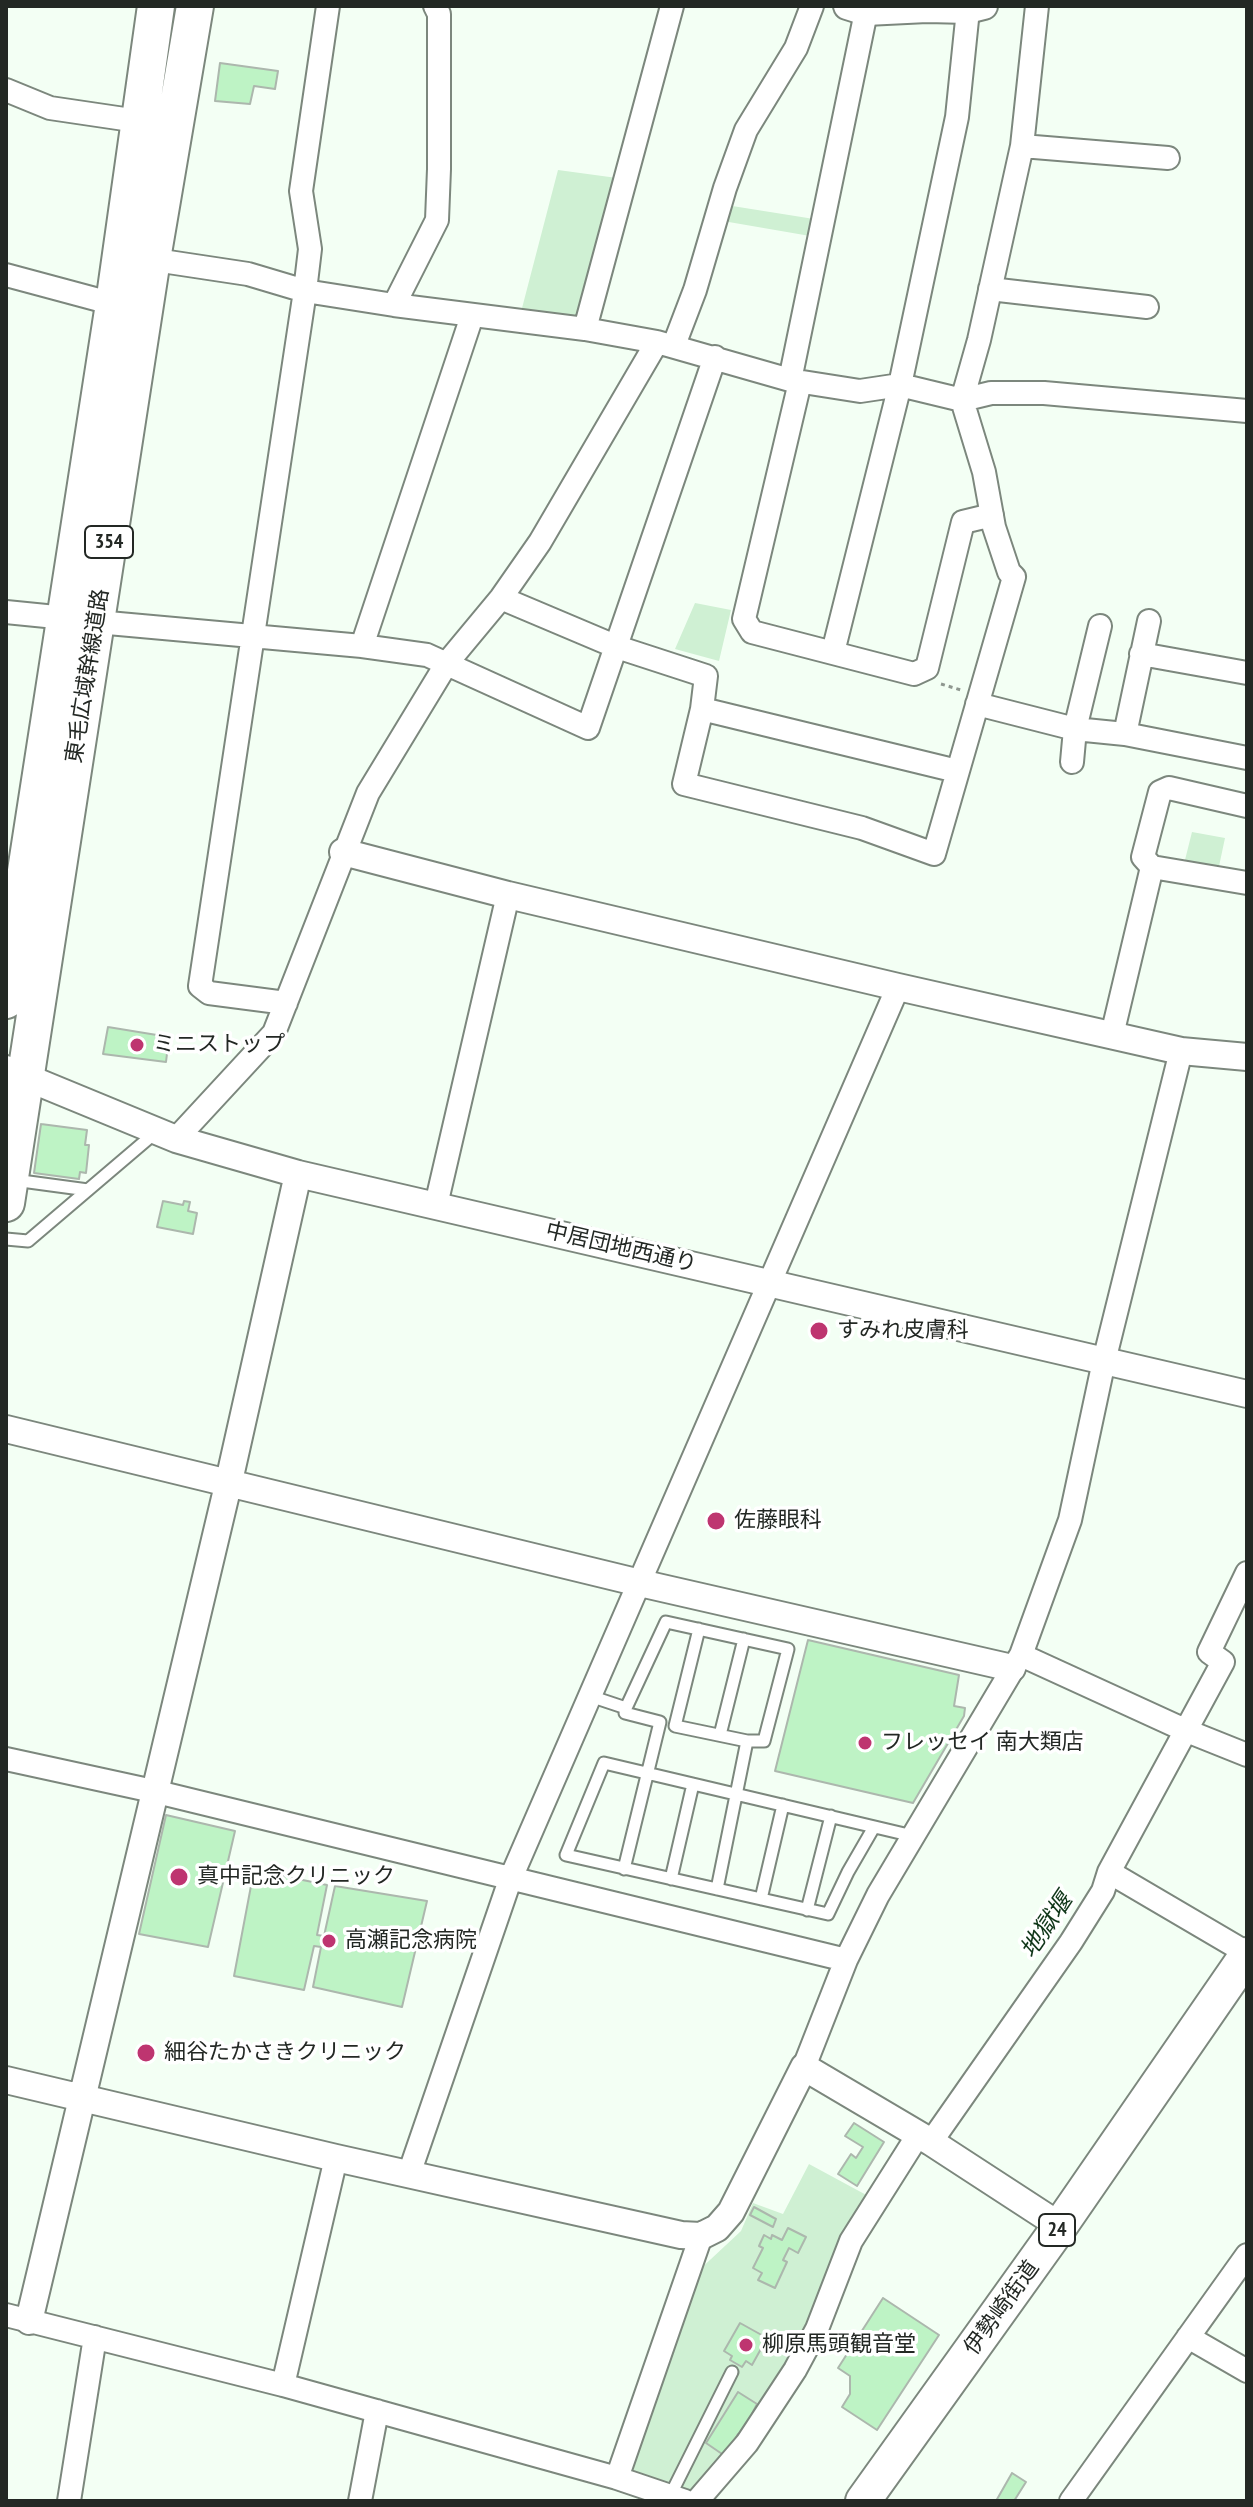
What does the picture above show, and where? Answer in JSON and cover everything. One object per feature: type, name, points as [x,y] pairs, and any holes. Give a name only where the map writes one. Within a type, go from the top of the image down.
[{"type":"highway","name":"東毛広域幹線道路","points":[[6,1000],[81,620],[114,304],[136,257],[138,121],[156,6]]},
{"type":"highway","name":"東毛広域幹線道路","points":[[8,1191],[16,1073],[136,257],[195,6]]},
{"type":"main road","name":"伊勢崎街道","points":[[863,2501],[1060,2226],[1247,1954]]},
{"type":"street","points":[[286,1003],[209,993],[200,986],[305,291],[310,249],[301,191],[328,6]]},
{"type":"street","points":[[394,305],[437,220],[439,14],[435,6]]},
{"type":"street","points":[[585,329],[672,6]]},
{"type":"street","points":[[166,1135],[274,1033],[368,793],[447,663],[501,598],[540,542],[666,344],[707,254],[725,188],[746,130],[796,48],[812,6]]},
{"type":"street","points":[[501,598],[617,647],[706,676],[702,709],[684,784],[862,828],[934,854],[1014,577],[1009,572],[992,515],[984,472],[962,400],[1022,146],[1037,6]]},
{"type":"street","points":[[833,652],[900,385],[957,117],[976,8],[856,9],[795,381],[744,619],[752,632],[914,674],[927,668],[963,522],[992,515]]},
{"type":"street","points":[[6,90],[50,108],[138,121]]},
{"type":"street","points":[[1022,146],[1168,158]]},
{"type":"street","points":[[136,257],[248,274],[305,291],[585,329],[666,344],[795,381],[860,391],[900,385],[962,400],[991,393],[1044,393],[1247,411]]},
{"type":"street","points":[[6,275],[114,304]]},
{"type":"street","points":[[990,289],[1147,307]]},
{"type":"street","points":[[362,646],[472,316]]},
{"type":"street","points":[[6,612],[427,655],[588,728],[715,357]]},
{"type":"street","points":[[1125,734],[1149,621]]},
{"type":"street","points":[[1072,762],[1075,729],[1100,626]]},
{"type":"street","points":[[1141,654],[1247,673]]},
{"type":"street","points":[[978,700],[1075,729],[1125,734],[1247,758]]},
{"type":"street","points":[[702,709],[957,771]]},
{"type":"street","points":[[1247,806],[1169,788],[1160,792],[1143,857],[1152,867],[1247,883]]},
{"type":"street","points":[[343,852],[508,895],[898,987],[1181,1051],[1247,1057]]},
{"type":"street","points":[[1112,1035],[1152,867]]},
{"type":"street","points":[[436,1205],[508,895]]},
{"type":"street","points":[[409,2174],[510,1880],[898,987]]},
{"type":"street","points":[[6,2080],[681,2235],[701,2236],[717,2228],[731,2212],[804,2067],[846,1960],[878,1895],[1017,1662],[1070,1520],[1104,1361],[1181,1051]]},
{"type":"street","name":"中居団地西通り","points":[[16,1073],[166,1135],[298,1174],[1247,1394]]},
{"type":"street","points":[[298,1174],[229,1481],[82,2098],[18,2318],[283,2385],[617,2478],[677,2498]]},
{"type":"street","points":[[6,1429],[640,1583],[1017,1662],[1247,1755]]},
{"type":"street","points":[[697,2501],[747,2443],[795,2370],[817,2329],[851,2241],[1071,1942],[1103,1891],[1109,1872],[1223,1662],[1209,1652],[1247,1573]]},
{"type":"street","points":[[6,1759],[153,1791],[846,1960]]},
{"type":"street","points":[[1109,1872],[1247,1954]]},
{"type":"street","points":[[804,2067],[1060,2226]]},
{"type":"street","points":[[283,2385],[336,2158]]},
{"type":"street","points":[[617,2478],[701,2236]]},
{"type":"street","points":[[1071,2501],[1247,2255]]},
{"type":"street","points":[[69,2501],[95,2337]]},
{"type":"street","points":[[1188,2337],[1247,2371]]},
{"type":"street","points":[[360,2501],[377,2411]]},
{"type":"lane","points":[[6,1239],[28,1241],[88,1190],[166,1135]]},
{"type":"lane","points":[[8,1191],[88,1190]]},
{"type":"lane","points":[[666,1622],[699,1629],[788,1649],[764,1741],[747,1741],[625,1713],[666,1622]]},
{"type":"lane","points":[[675,1726],[699,1629]]},
{"type":"lane","points":[[720,1735],[744,1639]]},
{"type":"lane","points":[[590,1696],[626,1708]]},
{"type":"lane","points":[[624,1869],[660,1722]]},
{"type":"lane","points":[[717,1889],[747,1741]]},
{"type":"lane","points":[[874,1827],[828,1914],[566,1855],[604,1763],[913,1836]]},
{"type":"lane","points":[[671,1879],[693,1784]]},
{"type":"lane","points":[[761,1899],[783,1805]]},
{"type":"lane","points":[[807,1910],[831,1816]]},
{"type":"lane","points":[[677,2498],[732,2372]]},
{"type":"path","points":[[923,670],[927,679],[978,700]]},
{"type":"green space","points":[[558,170],[617,178],[579,315],[572,320],[521,312]]},
{"type":"green space","points":[[726,205],[814,219],[810,236],[723,221]]},
{"type":"green space","points":[[695,603],[731,610],[719,661],[675,649]]},
{"type":"green space","points":[[1192,832],[1225,838],[1218,871],[1184,864]]},
{"type":"green space","points":[[809,2164],[870,2197],[814,2323],[743,2440],[693,2496],[626,2474],[696,2273],[741,2231],[753,2203],[783,2214]]},
{"type":"building","points":[[220,63],[278,71],[275,89],[254,86],[250,104],[215,101]]},
{"type":"building","name":"ミニストップ","points":[[108,1027],[169,1037],[166,1062],[103,1054]]},
{"type":"building","points":[[41,1124],[87,1130],[86,1173],[80,1172],[79,1179],[34,1173]]},
{"type":"building","points":[[163,1201],[183,1205],[184,1201],[190,1202],[188,1211],[197,1213],[193,1234],[157,1227]]},
{"type":"building","name":"フレッセイ 南大類店","points":[[808,1640],[959,1675],[954,1706],[965,1708],[964,1716],[913,1803],[775,1771]]},
{"type":"building","name":"真中記念クリニック","points":[[166,1815],[235,1831],[208,1947],[139,1934]]},
{"type":"building","name":"高瀬記念病院","points":[[254,1870],[327,1885],[317,1935],[324,1936],[335,1886],[427,1901],[402,2007],[313,1987],[321,1947],[314,1946],[304,1990],[234,1976]]},
{"type":"building","points":[[854,2123],[884,2142],[857,2186],[838,2174],[851,2154],[856,2158],[863,2147],[845,2136]]},
{"type":"building","points":[[754,2207],[776,2219],[773,2227],[750,2215]]},
{"type":"building","points":[[788,2228],[806,2237],[798,2253],[789,2248],[783,2260],[787,2262],[775,2288],[758,2280],[762,2273],[753,2268],[763,2248],[759,2246],[764,2235],[782,2240]]},
{"type":"building","points":[[883,2298],[939,2335],[877,2430],[842,2407],[850,2394],[850,2376],[838,2368]]},
{"type":"building","name":"柳原馬頭観音堂","points":[[740,2323],[767,2338],[752,2365],[746,2361],[742,2367],[730,2360],[732,2356],[724,2351]]},
{"type":"building","points":[[738,2392],[757,2404],[742,2434],[738,2434],[725,2456],[706,2443]]},
{"type":"building","points":[[1012,2473],[1026,2482],[1014,2501],[996,2501]]},
{"type":"place","name":"ミニストップ","points":[[137,1045]]},
{"type":"place","name":"すみれ皮膚科","points":[[819,1331]]},
{"type":"place","name":"佐藤眼科","points":[[716,1521]]},
{"type":"place","name":"フレッセイ 南大類店","points":[[865,1743]]},
{"type":"place","name":"真中記念クリニック","points":[[179,1877]]},
{"type":"place","name":"高瀬記念病院","points":[[329,1941]]},
{"type":"place","name":"細谷たかさきクリニック","points":[[146,2053]]},
{"type":"place","name":"柳原馬頭観音堂","points":[[746,2345]]},
{"type":"water label","name":"地獄堰","points":[[1047,1926]]}]
